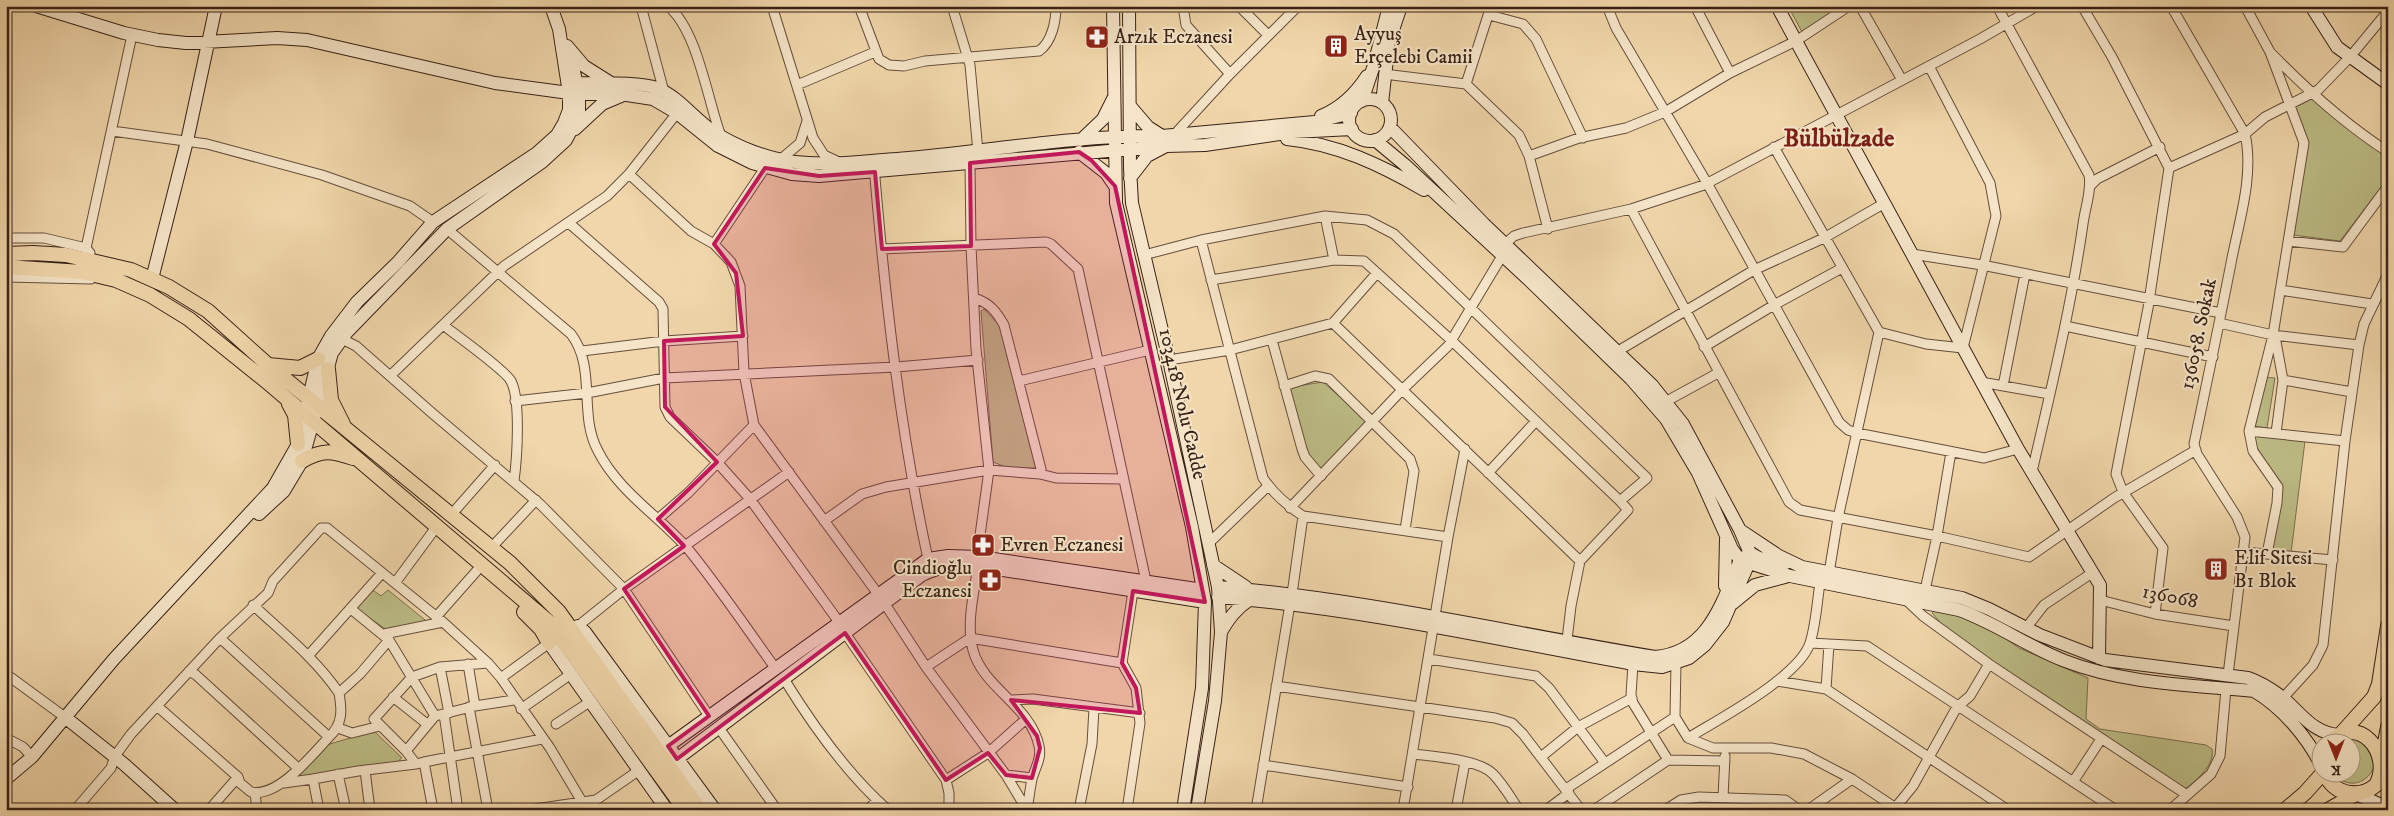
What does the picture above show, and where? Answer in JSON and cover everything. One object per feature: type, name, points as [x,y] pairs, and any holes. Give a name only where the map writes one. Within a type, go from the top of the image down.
[{"type":"main road","points":[[36,6],[158,40],[186,43],[278,38],[307,40],[495,83],[553,91],[613,84],[655,88],[664,92],[721,136],[761,154],[780,160],[874,166],[970,163],[1079,146],[1114,137],[1130,136],[1167,139],[1205,145],[1262,136],[1352,129]]},
{"type":"main road","points":[[152,279],[187,141],[216,6]]},
{"type":"main road","points":[[551,6],[574,88]]},
{"type":"main road","name":"103418 Nolu Cadde","points":[[1114,6],[1114,150],[1120,222],[1192,527],[1204,596],[1202,688],[1183,810]]},
{"type":"main road","points":[[1129,6],[1130,178],[1132,203],[1169,360],[1214,565],[1218,592],[1221,632],[1215,701],[1197,810]]},
{"type":"main road","points":[[495,83],[574,88],[653,99],[677,113],[718,146],[765,168],[792,174],[819,176],[874,166],[978,152],[1079,146],[1114,150],[1130,149],[1167,139],[1306,123],[1351,113],[1362,101],[1374,65],[1389,6]]},
{"type":"main road","points":[[1382,103],[1389,42],[1402,6]]},
{"type":"main road","points":[[1777,6],[1883,204],[2018,449],[2100,585],[2099,658]]},
{"type":"main road","points":[[2311,6],[2337,47],[2388,84]]},
{"type":"main road","points":[[558,29],[567,46],[584,66],[613,84]]},
{"type":"main road","points":[[268,365],[300,368],[323,364],[342,339],[447,229],[542,162],[561,138],[574,88],[567,46]]},
{"type":"main road","points":[[1306,123],[1342,104],[1360,87],[1374,65]]},
{"type":"main road","points":[[553,91],[558,95],[562,107],[561,138]]},
{"type":"main road","points":[[6,786],[29,767],[68,720],[155,623],[238,535],[274,501],[292,479],[302,461],[309,417],[331,336],[358,302],[398,262],[433,222],[561,138],[602,104],[627,95]]},
{"type":"main road","points":[[1079,146],[1103,119],[1114,97]]},
{"type":"main road","points":[[1351,113],[1352,129],[1361,139],[1375,140],[1387,133],[1390,127],[1390,113],[1382,103],[1369,100],[1362,101]]},
{"type":"main road","points":[[1130,106],[1148,127],[1167,139]]},
{"type":"main road","points":[[1390,127],[1504,250],[1630,379],[1666,419],[1698,473],[1732,549],[1746,559],[1790,576]]},
{"type":"main road","points":[[1262,136],[1300,140],[1360,156],[1439,198]]},
{"type":"main road","points":[[1130,178],[1147,156],[1167,139]]},
{"type":"main road","points":[[1218,592],[1291,599],[1435,623],[1567,640],[1655,657],[1670,656],[1682,652],[1697,642],[1726,604],[1746,559],[1740,530],[1683,424],[1665,402],[1618,351],[1504,250],[1439,198],[1405,165],[1375,140]]},
{"type":"main road","points":[[1079,146],[1116,186]]},
{"type":"main road","points":[[6,254],[66,255],[131,270],[152,279],[208,312],[268,365],[510,564],[559,612],[585,632],[715,810]]},
{"type":"main road","points":[[9,274],[82,272],[116,280],[150,295],[189,319],[285,396],[481,566],[549,622],[685,810]]},
{"type":"main road","points":[[323,364],[331,400],[346,429]]},
{"type":"main road","points":[[285,396],[296,415],[298,444]]},
{"type":"main road","points":[[6,779],[32,757],[68,720],[114,659],[270,492],[280,478],[298,444],[309,417]]},
{"type":"main road","points":[[302,461],[322,452],[331,452],[359,460]]},
{"type":"main road","points":[[1740,530],[1779,556],[1824,578],[1907,601],[1940,605],[1979,617],[2065,661],[2112,675],[2254,691],[2288,720],[2312,747]]},
{"type":"main road","points":[[1435,623],[1633,664],[1662,667],[1676,663],[1689,658],[1706,645],[1723,622],[1726,604],[1727,569],[1725,532]]},
{"type":"main road","points":[[882,599],[928,559],[948,556],[1133,591],[1204,596]]},
{"type":"main road","points":[[1746,559],[1759,558],[1802,567]]},
{"type":"main road","points":[[677,759],[719,728],[780,674],[842,628],[882,599],[932,570],[950,565],[977,562],[1146,581],[1204,596]]},
{"type":"main road","points":[[1214,565],[1250,595]]},
{"type":"main road","points":[[481,566],[506,595],[533,620],[667,810]]},
{"type":"main road","points":[[1726,604],[1738,598],[1755,585],[1790,576],[1824,578],[1925,590],[1962,598],[2026,628],[2099,658],[2228,674],[2261,682],[2282,698],[2315,729],[2325,734]]},
{"type":"main road","points":[[1221,632],[1232,614],[1250,595]]},
{"type":"main road","points":[[559,612],[700,810]]},
{"type":"main road","points":[[2340,734],[2374,697],[2379,684],[2388,626]]},
{"type":"main road","points":[[668,746],[709,716],[780,674]]},
{"type":"main road","points":[[68,720],[115,756],[175,810]]},
{"type":"main road","points":[[2328,810],[2356,794],[2373,787],[2380,780],[2386,758],[2388,728]]},
{"type":"main road","points":[[2349,734],[2355,732],[2370,736],[2378,743],[2386,758]]},
{"type":"main road","points":[[2285,810],[2314,784]]},
{"type":"main road","points":[[2332,784],[2345,793],[2356,794],[2388,808]]},
{"type":"street","points":[[641,6],[664,92]]},
{"type":"street","points":[[668,6],[677,14],[688,33],[721,136]]},
{"type":"street","points":[[772,6],[813,138],[824,155],[841,163]]},
{"type":"street","points":[[859,6],[879,59],[890,65],[904,66],[925,61],[1039,52],[1048,41],[1056,20],[1056,6]]},
{"type":"street","points":[[952,6],[968,58],[978,152]]},
{"type":"street","points":[[1184,6],[1186,25],[1230,74]]},
{"type":"street","points":[[1239,6],[1268,35]]},
{"type":"street","points":[[1607,6],[1616,28],[1707,183],[1839,422],[1848,430],[1857,433],[1984,458],[2018,449]]},
{"type":"street","points":[[1695,6],[1730,73]]},
{"type":"street","points":[[1529,156],[1583,138],[1626,128],[1665,112],[1730,73],[1796,41],[1849,6]]},
{"type":"street","points":[[1860,6],[1902,80]]},
{"type":"street","points":[[1998,6],[2089,175],[2091,185],[2086,201],[2075,284],[2032,472]]},
{"type":"street","points":[[1290,508],[1402,390],[1448,346],[1514,236],[1631,209],[1707,183],[1929,66],[2037,6]]},
{"type":"street","points":[[2082,6],[2112,57],[2160,147],[2169,168],[2149,300],[2116,474],[2123,492],[2163,548],[2155,614]]},
{"type":"street","name":"136058. Sokak","points":[[2171,6],[2245,134],[2249,167],[2220,323],[2194,444],[2196,450]]},
{"type":"street","points":[[2245,6],[2270,52],[2304,143],[2274,336],[2249,430],[2252,451],[2278,487],[2277,503],[2267,554]]},
{"type":"street","points":[[1167,139],[1294,8]]},
{"type":"street","points":[[1466,84],[1490,10],[1523,24],[1536,39],[1583,138]]},
{"type":"street","points":[[2169,168],[2245,134],[2265,117],[2318,90],[2350,57],[2388,11]]},
{"type":"street","points":[[86,248],[132,34]]},
{"type":"street","points":[[797,86],[875,52]]},
{"type":"street","points":[[2270,52],[2311,94],[2346,124],[2388,152]]},
{"type":"street","points":[[1879,332],[1926,344],[1963,348],[1982,265],[1996,216],[1990,183],[1929,66]]},
{"type":"street","points":[[1384,74],[1466,84],[1519,135],[1529,156],[1548,229]]},
{"type":"street","points":[[390,376],[498,272],[607,196],[630,174],[677,113]]},
{"type":"street","points":[[780,160],[800,143],[808,118]]},
{"type":"street","points":[[112,132],[207,144],[322,175],[410,206],[433,222]]},
{"type":"street","points":[[1688,738],[1777,681],[1804,656],[1810,642],[1879,332],[1774,147]]},
{"type":"street","points":[[2091,185],[2160,147]]},
{"type":"street","points":[[970,163],[971,246],[978,360],[990,470],[977,562],[970,638],[973,652],[992,682],[1011,700],[1036,736],[1040,748],[1039,759],[1032,778],[1027,809]]},
{"type":"street","points":[[874,166],[896,366],[912,483],[928,559]]},
{"type":"street","points":[[714,244],[765,168]]},
{"type":"street","points":[[630,174],[691,231],[714,244],[731,262],[740,286],[744,373],[754,426],[882,599],[926,666],[1006,775],[1027,809]]},
{"type":"street","points":[[2288,241],[2343,247],[2388,186]]},
{"type":"street","points":[[1618,351],[1754,270],[1824,238],[1883,204]]},
{"type":"street","points":[[1631,209],[1789,502],[1800,510],[1937,536],[2029,557],[2068,532],[2123,492],[2196,450],[2242,527],[2245,537],[2228,674]]},
{"type":"street","points":[[1144,255],[1201,240],[1326,216],[1367,220],[1394,234],[1647,478],[1620,502]]},
{"type":"street","points":[[1326,216],[1334,260]]},
{"type":"street","points":[[569,223],[659,302],[663,309],[665,407],[670,417],[717,462],[750,499],[842,628],[946,780],[949,793],[949,810]]},
{"type":"street","points":[[447,229],[571,334],[582,351],[591,433],[597,450],[614,475],[684,546],[780,674],[808,716],[866,790],[888,810]]},
{"type":"street","points":[[6,238],[44,238],[86,248],[96,261]]},
{"type":"street","points":[[1201,240],[1263,478],[1268,486],[1290,508],[1303,516],[1448,537]]},
{"type":"street","points":[[882,249],[1046,242],[1051,244],[1078,269],[1146,581]]},
{"type":"street","points":[[1912,254],[1982,265],[2221,313]]},
{"type":"street","points":[[1211,280],[1334,260],[1364,261],[1451,340],[1628,510],[1580,561],[1571,606],[1567,640]]},
{"type":"street","points":[[1704,347],[1774,305],[1842,268]]},
{"type":"street","points":[[1169,360],[1230,350],[1333,323],[1377,273]]},
{"type":"street","points":[[6,284],[9,274]]},
{"type":"street","points":[[2002,386],[2025,274]]},
{"type":"street","points":[[2282,698],[2313,665],[2323,645],[2345,441],[2359,345],[2364,324],[2372,304],[2388,274]]},
{"type":"street","points":[[2280,290],[2372,304]]},
{"type":"street","points":[[974,298],[985,301],[996,311],[1000,318],[1020,381],[1042,469],[1040,474]]},
{"type":"street","points":[[1333,323],[1580,561]]},
{"type":"street","points":[[2220,323],[2274,336],[2359,345]]},
{"type":"street","points":[[443,325],[510,380],[515,401],[517,456],[514,481]]},
{"type":"street","points":[[2065,326],[2213,357]]},
{"type":"street","points":[[582,351],[664,340],[743,336]]},
{"type":"street","points":[[2274,336],[2283,380],[2276,434]]},
{"type":"street","points":[[342,339],[356,346],[536,500],[624,589],[709,716]]},
{"type":"street","points":[[1272,340],[1305,457],[1321,476]]},
{"type":"street","points":[[1020,381],[1100,364],[1150,350]]},
{"type":"street","points":[[515,401],[587,393],[664,378],[978,360]]},
{"type":"street","points":[[1665,402],[1718,373]]},
{"type":"street","points":[[1284,386],[1315,376],[1324,376],[1413,462],[1414,471],[1405,530]]},
{"type":"street","points":[[2283,380],[2352,392]]},
{"type":"street","points":[[1982,382],[2050,394]]},
{"type":"street","points":[[1488,473],[1536,421]]},
{"type":"street","points":[[658,519],[688,493],[754,426]]},
{"type":"street","points":[[2249,430],[2345,441]]},
{"type":"street","points":[[1403,810],[1422,707],[1448,537],[1465,449]]},
{"type":"street","points":[[1925,590],[1937,536],[1951,452]]},
{"type":"street","points":[[451,515],[495,465]]},
{"type":"street","points":[[824,521],[862,494],[912,483],[990,470],[1040,474],[1056,478],[1123,479]]},
{"type":"street","points":[[578,626],[624,589],[789,472]]},
{"type":"street","points":[[1208,543],[1268,486]]},
{"type":"street","points":[[491,548],[536,500]]},
{"type":"street","points":[[1256,810],[1303,516]]},
{"type":"street","points":[[395,584],[437,526]]},
{"type":"street","points":[[75,810],[111,768],[115,756],[131,734],[220,638],[253,605],[268,593],[273,582],[322,528],[328,528],[488,663],[501,678],[585,806]]},
{"type":"street","points":[[2244,552],[2333,560]]},
{"type":"street","points":[[339,693],[360,674],[386,637],[439,620],[481,566]]},
{"type":"street","points":[[2026,628],[2044,605],[2092,572]]},
{"type":"street","points":[[308,656],[382,573]]},
{"type":"street","points":[[1127,810],[1140,714],[1136,688],[1122,663],[1133,591]]},
{"type":"street","name":"136068","points":[[2100,600],[2155,614],[2234,626]]},
{"type":"street","points":[[1907,601],[1923,616],[1989,664],[2187,795]]},
{"type":"street","points":[[253,605],[328,675],[339,693],[341,713],[338,728],[299,769],[282,783]]},
{"type":"street","points":[[351,609],[386,637],[412,676],[435,716]]},
{"type":"street","points":[[220,638],[329,736]]},
{"type":"street","points":[[926,666],[970,638],[1122,663]]},
{"type":"street","points":[[1810,642],[1867,646],[2116,810]]},
{"type":"street","points":[[501,678],[550,643]]},
{"type":"street","points":[[1826,689],[1829,644]]},
{"type":"street","points":[[1429,660],[1536,676],[1549,688],[1605,763]]},
{"type":"street","points":[[432,810],[420,763],[374,719],[412,676],[440,667],[488,663]]},
{"type":"street","points":[[1676,663],[1675,717],[1688,738],[1713,748],[1743,746],[1794,751],[1815,759],[1897,809],[1913,786],[1957,707],[1970,696],[1989,664]]},
{"type":"street","points":[[468,664],[476,753],[488,810]]},
{"type":"street","points":[[1633,664],[1632,698],[1668,760]]},
{"type":"street","points":[[440,667],[458,810]]},
{"type":"street","points":[[189,671],[196,675],[299,769]]},
{"type":"street","points":[[6,674],[68,720]]},
{"type":"street","points":[[521,709],[571,674]]},
{"type":"street","points":[[1777,681],[1826,689],[2008,810]]},
{"type":"street","points":[[1276,686],[1495,718],[1512,723],[1568,791],[1581,810]]},
{"type":"street","points":[[2170,810],[2179,807],[2187,795],[2210,774],[2220,756],[2226,688]]},
{"type":"street","points":[[393,697],[427,724]]},
{"type":"street","points":[[1541,757],[1578,727],[1632,698]]},
{"type":"street","points":[[406,751],[435,716],[514,700]]},
{"type":"street","points":[[1011,700],[1033,700],[1140,714]]},
{"type":"street","points":[[556,724],[591,701]]},
{"type":"street","points":[[157,706],[238,776],[240,783],[255,793],[258,810]]},
{"type":"street","points":[[1079,810],[1092,744],[1094,708]]},
{"type":"street","points":[[1546,810],[1605,763],[1675,717]]},
{"type":"street","points":[[946,780],[988,753],[1026,719]]},
{"type":"street","points":[[338,728],[352,733],[380,726]]},
{"type":"street","points":[[719,728],[777,810]]},
{"type":"street","points":[[6,738],[23,747],[32,757]]},
{"type":"street","points":[[255,793],[282,783],[451,758],[542,739]]},
{"type":"street","points":[[2073,782],[2102,739]]},
{"type":"street","points":[[1723,797],[1726,748]]},
{"type":"street","points":[[1414,754],[1479,766],[1493,774],[1519,810]]},
{"type":"street","points":[[1594,810],[1668,760],[1725,761]]},
{"type":"street","points":[[1456,810],[1465,762]]},
{"type":"street","points":[[1263,765],[1408,787]]},
{"type":"street","points":[[365,770],[370,810]]},
{"type":"street","points":[[528,810],[585,806],[638,770]]},
{"type":"street","points":[[338,774],[346,810]]},
{"type":"street","points":[[1006,775],[1032,778]]},
{"type":"street","points":[[209,810],[238,776]]},
{"type":"street","points":[[313,779],[319,810]]},
{"type":"street","points":[[1808,810],[1852,780]]},
{"type":"street","points":[[1666,810],[1681,800],[1699,797],[1785,800],[1799,810]]},
{"type":"street","points":[[868,810],[877,800]]},
{"type":"highlighted area","points":[[1079,152],[1091,160],[1115,186],[1205,602],[1133,591],[1122,663],[1136,688],[1140,713],[1011,700],[1037,736],[1040,748],[1032,778],[1006,775],[988,753],[946,780],[845,633],[677,759],[668,746],[709,716],[624,589],[684,546],[658,519],[717,462],[665,407],[664,341],[743,336],[736,273],[714,244],[765,168],[819,176],[875,172],[882,249],[971,246],[970,163]]},
{"type":"green space","points":[[1788,6],[1841,6],[1802,32]]},
{"type":"green space","points":[[2311,98],[2388,155],[2388,178],[2340,241],[2293,235],[2307,144],[2294,107]]},
{"type":"green space","points":[[984,309],[1002,328],[1036,468],[1008,468],[993,462],[981,311]]},
{"type":"green space","points":[[2262,377],[2275,378],[2267,428],[2253,426]]},
{"type":"green space","points":[[1323,382],[1368,422],[1324,469],[1319,469],[1306,452],[1290,393],[1291,387]]},
{"type":"green space","points":[[2253,434],[2305,441],[2291,553],[2271,552],[2279,484],[2256,450]]},
{"type":"green space","points":[[370,588],[381,596],[388,590],[430,624],[387,630],[355,608]]},
{"type":"green space","points":[[1935,609],[1956,614],[1997,632],[2019,648],[2088,678],[2086,719],[2100,729],[2206,745],[2212,749],[2211,761],[2200,777],[2185,789],[2045,699],[1948,631],[1932,613]]},
{"type":"green space","points":[[374,731],[402,758],[389,768],[297,781],[297,776],[323,746]]},
{"type":"green space","points":[[2362,741],[2369,744],[2375,764],[2372,771],[2363,780]]},
{"type":"place","name":"Arzık Eczanesi","points":[[1097,37]]},
{"type":"place","name":"Ayyuş Erçelebi Camii","points":[[1336,46]]},
{"type":"place","name":"Evren Eczanesi","points":[[983,545]]},
{"type":"place","name":"Elif Sitesi B1 Blok","points":[[2216,569]]},
{"type":"place","name":"Cindioğlu Eczanesi","points":[[990,580]]},
{"type":"district","name":"Bülbülzade","points":[[1839,138]]}]
